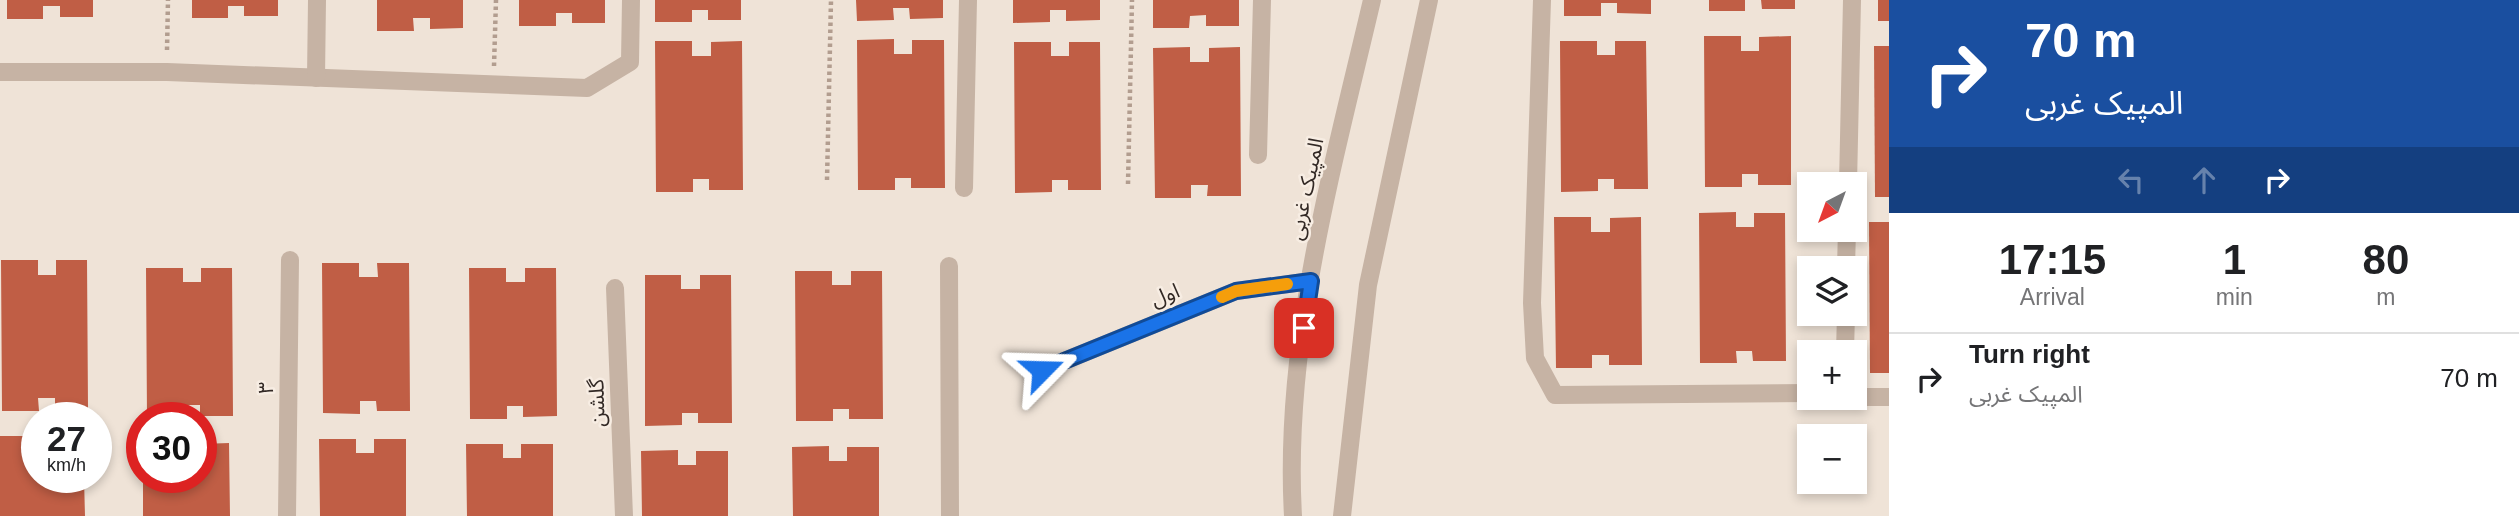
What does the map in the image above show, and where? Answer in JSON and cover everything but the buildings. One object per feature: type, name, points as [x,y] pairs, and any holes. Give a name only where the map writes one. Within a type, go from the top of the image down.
[{"type":"street","points":[[316,78],[317,0]]},
{"type":"street","points":[[0,72],[167,72],[587,88],[629,62],[631,0]]},
{"type":"street","points":[[964,188],[968,0]]},
{"type":"street","points":[[1258,155],[1262,0]]},
{"type":"street","name":"المپیک غربی","points":[[1293,516],[1294,399],[1311,281],[1319,229],[1372,0]]},
{"type":"street","points":[[1342,516],[1368,285],[1429,0]]},
{"type":"street","points":[[1542,0],[1532,303],[1535,358],[1555,395],[1797,393]]},
{"type":"street","points":[[1848,172],[1852,0]]},
{"type":"street","name":"۳","points":[[288,516],[290,260]]},
{"type":"street","points":[[949,266],[950,516]]},
{"type":"street","name":"اول","points":[[1042,370],[1236,291],[1311,281]]},
{"type":"street","name":"گلشن","points":[[615,288],[624,516]]},
{"type":"street","points":[[1867,397],[1889,397]]},
{"type":"path","points":[[167,72],[168,0]]},
{"type":"path","points":[[494,84],[496,0]]},
{"type":"path","points":[[827,180],[831,0]]},
{"type":"path","points":[[1128,184],[1132,0]]},
{"type":"slow traffic","points":[[1222,297],[1236,291],[1287,284]]},
{"type":"route","points":[[1042,370],[1236,291],[1311,281],[1304,328]]}]
